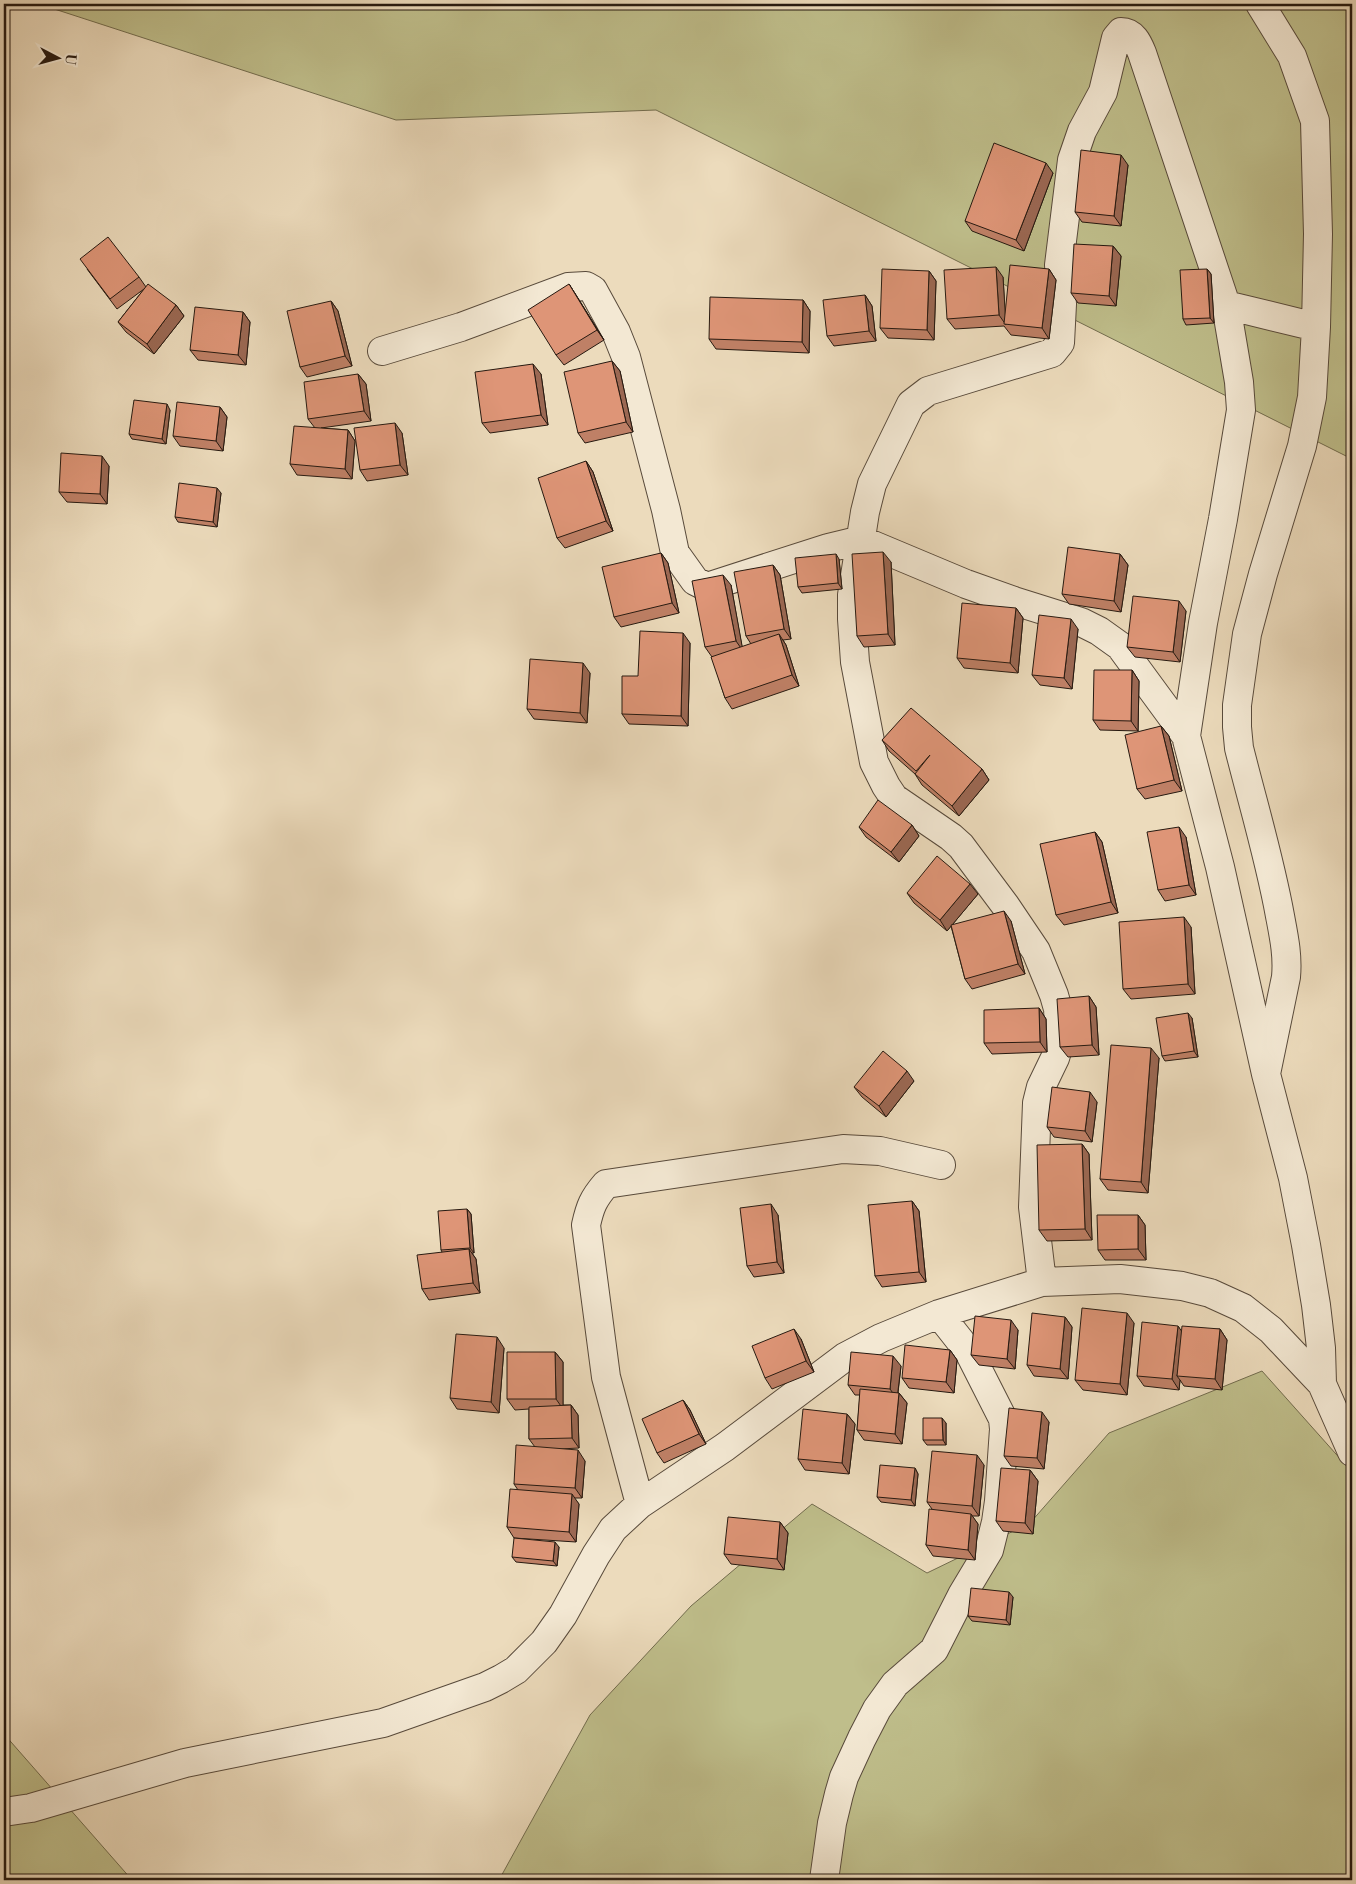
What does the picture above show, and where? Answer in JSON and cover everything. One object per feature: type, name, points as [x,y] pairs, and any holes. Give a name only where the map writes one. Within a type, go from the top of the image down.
[{"type":"street","points":[[1260,4],[1292,56],[1315,121],[1318,234],[1312,397],[1302,446],[1247,634],[1238,705],[1237,727],[1239,748],[1276,892],[1288,964],[1266,1074]]},
{"type":"street","points":[[1042,1282],[1033,1207],[1037,1103],[1041,1087],[1058,1051],[1060,1041],[1058,1010],[1054,995],[1036,951],[1005,905],[961,846],[894,798],[874,762],[855,662],[852,595],[872,484],[911,404],[928,391],[1052,353],[1060,343],[1062,304],[1059,265],[1072,160],[1082,131],[1102,92],[1116,38],[1121,32],[1126,32],[1134,38],[1142,53],[1226,305],[1239,382],[1241,410],[1224,519],[1203,623],[1186,736]]},
{"type":"street","points":[[382,351],[461,327],[568,287],[586,286],[593,290],[598,298],[616,332],[626,357],[666,510],[675,553],[694,581],[707,587],[828,548],[861,540],[1014,602],[1081,622],[1099,631],[1120,646],[1186,736],[1220,867],[1266,1074],[1293,1178],[1316,1305],[1321,1348],[1322,1384]]},
{"type":"street","points":[[1226,305],[1316,327]]},
{"type":"street","points":[[640,1504],[606,1378],[586,1225],[591,1203],[597,1194],[606,1184],[843,1149],[880,1151],[941,1165]]},
{"type":"street","points":[[4,1812],[32,1808],[185,1763],[383,1723],[485,1687],[516,1670],[544,1642],[563,1615],[603,1542],[613,1529],[640,1504],[725,1447],[845,1358],[881,1338],[939,1314],[1042,1282],[1143,1280],[1182,1286],[1210,1293],[1242,1308],[1271,1330],[1322,1384],[1352,1452]]},
{"type":"street","points":[[824,1880],[832,1823],[839,1794],[844,1777],[862,1738],[877,1709],[894,1684],[912,1668],[926,1659],[936,1647],[962,1595],[985,1559],[996,1522],[1003,1448],[1003,1419],[969,1352],[939,1314]]},
{"type":"shaded area","points":[[39,4],[1352,4],[1352,459],[656,110],[396,120]]},
{"type":"shaded area","points":[[1262,1371],[1352,1472],[1352,1880],[499,1880],[590,1715],[691,1606],[812,1504],[927,1573],[1030,1523],[1109,1433]]},
{"type":"shaded area","points":[[4,1734],[132,1880],[4,1880]]},
{"type":"building","points":[[994,143],[1046,163],[1016,240],[965,221]]},
{"type":"building","points":[[1081,150],[1121,155],[1114,216],[1075,212]]},
{"type":"building","points":[[108,237],[139,277],[110,299],[80,259]]},
{"type":"building","points":[[1074,244],[1113,246],[1109,296],[1071,293]]},
{"type":"building","points":[[1010,265],[1049,269],[1042,328],[1004,324]]},
{"type":"building","points":[[996,267],[999,315],[947,319],[944,270]]},
{"type":"building","points":[[882,269],[929,271],[927,330],[880,328]]},
{"type":"building","points":[[1207,269],[1210,318],[1183,319],[1180,270]]},
{"type":"building","points":[[148,284],[176,305],[147,344],[118,322]]},
{"type":"building","points":[[569,284],[597,330],[556,355],[528,310]]},
{"type":"building","points":[[865,295],[869,331],[827,336],[823,300]]},
{"type":"building","points":[[710,297],[803,300],[802,342],[709,339]]},
{"type":"building","points":[[331,301],[345,356],[300,367],[287,311]]},
{"type":"building","points":[[195,307],[243,312],[238,355],[190,350]]},
{"type":"building","points":[[612,361],[626,422],[578,433],[564,372]]},
{"type":"building","points":[[533,364],[541,415],[482,423],[475,372]]},
{"type":"building","points":[[358,374],[364,411],[308,419],[304,382]]},
{"type":"building","points":[[134,400],[167,404],[162,439],[129,434]]},
{"type":"building","points":[[177,402],[220,407],[216,441],[173,436]]},
{"type":"building","points":[[395,423],[400,465],[360,470],[354,428]]},
{"type":"building","points":[[294,426],[348,430],[345,469],[290,464]]},
{"type":"building","points":[[61,453],[102,456],[100,494],[59,492]]},
{"type":"building","points":[[586,461],[606,521],[557,538],[538,478]]},
{"type":"building","points":[[179,483],[217,488],[213,522],[175,517]]},
{"type":"building","points":[[1068,547],[1120,554],[1114,601],[1062,594]]},
{"type":"building","points":[[883,552],[888,634],[857,636],[852,554]]},
{"type":"building","points":[[661,553],[672,603],[614,617],[602,567]]},
{"type":"building","points":[[836,554],[838,583],[798,587],[795,558]]},
{"type":"building","points":[[773,565],[784,629],[746,636],[734,572]]},
{"type":"building","points":[[723,575],[736,641],[705,647],[692,581]]},
{"type":"building","points":[[1133,596],[1179,601],[1173,652],[1127,647]]},
{"type":"building","points":[[962,603],[1016,608],[1010,663],[957,658]]},
{"type":"building","points":[[1039,615],[1071,619],[1064,678],[1032,675]]},
{"type":"building","points":[[640,631],[683,633],[681,716],[622,714],[622,676],[638,676]]},
{"type":"building","points":[[779,634],[792,675],[725,698],[711,657]]},
{"type":"building","points":[[530,659],[583,663],[580,713],[527,709]]},
{"type":"building","points":[[1094,670],[1132,670],[1131,721],[1093,720]]},
{"type":"building","points":[[911,708],[982,769],[952,806],[915,774],[930,755],[916,771],[882,740]]},
{"type":"building","points":[[1161,726],[1174,780],[1137,789],[1125,735]]},
{"type":"building","points":[[878,800],[912,825],[891,852],[859,827]]},
{"type":"building","points":[[1179,827],[1189,885],[1158,890],[1147,832]]},
{"type":"building","points":[[1095,832],[1111,902],[1056,915],[1040,844]]},
{"type":"building","points":[[937,856],[970,884],[940,920],[907,893]]},
{"type":"building","points":[[1004,911],[1018,964],[965,979],[951,925]]},
{"type":"building","points":[[1184,917],[1188,984],[1123,989],[1119,922]]},
{"type":"building","points":[[1089,996],[1092,1045],[1060,1047],[1057,999]]},
{"type":"building","points":[[1039,1008],[1040,1042],[984,1043],[984,1010]]},
{"type":"building","points":[[1188,1013],[1194,1051],[1162,1056],[1156,1018]]},
{"type":"building","points":[[1111,1045],[1151,1048],[1141,1182],[1100,1179]]},
{"type":"building","points":[[883,1051],[907,1071],[879,1106],[854,1087]]},
{"type":"building","points":[[1052,1087],[1090,1092],[1085,1131],[1047,1127]]},
{"type":"building","points":[[1082,1144],[1085,1229],[1039,1230],[1037,1145]]},
{"type":"building","points":[[912,1201],[919,1272],[875,1276],[868,1205]]},
{"type":"building","points":[[771,1204],[777,1262],[747,1266],[740,1208]]},
{"type":"building","points":[[467,1209],[470,1248],[441,1250],[438,1211]]},
{"type":"building","points":[[1097,1215],[1138,1215],[1138,1249],[1098,1250]]},
{"type":"building","points":[[469,1249],[473,1283],[422,1289],[417,1255]]},
{"type":"building","points":[[1082,1308],[1127,1313],[1120,1384],[1075,1380]]},
{"type":"building","points":[[1032,1313],[1065,1317],[1060,1369],[1027,1365]]},
{"type":"building","points":[[975,1316],[1011,1320],[1007,1359],[971,1355]]},
{"type":"building","points":[[1142,1322],[1178,1326],[1172,1379],[1137,1376]]},
{"type":"building","points":[[1182,1326],[1220,1329],[1215,1379],[1177,1376]]},
{"type":"building","points":[[794,1329],[806,1361],[765,1378],[752,1346]]},
{"type":"building","points":[[456,1334],[497,1337],[491,1402],[450,1398]]},
{"type":"building","points":[[905,1345],[950,1350],[946,1382],[902,1378]]},
{"type":"building","points":[[507,1352],[555,1352],[556,1399],[507,1399]]},
{"type":"building","points":[[851,1352],[893,1356],[890,1389],[848,1385]]},
{"type":"building","points":[[860,1389],[899,1393],[895,1434],[857,1430]]},
{"type":"building","points":[[683,1400],[699,1434],[657,1453],[642,1419]]},
{"type":"building","points":[[571,1405],[572,1438],[529,1439],[529,1407]]},
{"type":"building","points":[[1009,1408],[1042,1412],[1037,1458],[1004,1456]]},
{"type":"building","points":[[803,1409],[847,1414],[842,1463],[798,1459]]},
{"type":"building","points":[[923,1418],[942,1418],[943,1440],[923,1440]]},
{"type":"building","points":[[516,1445],[578,1450],[575,1488],[514,1484]]},
{"type":"building","points":[[932,1451],[977,1455],[972,1506],[927,1502]]},
{"type":"building","points":[[880,1465],[915,1468],[911,1500],[877,1497]]},
{"type":"building","points":[[1001,1468],[1030,1470],[1025,1523],[996,1521]]},
{"type":"building","points":[[510,1489],[572,1494],[569,1532],[507,1527]]},
{"type":"building","points":[[929,1509],[971,1514],[968,1550],[926,1545]]},
{"type":"building","points":[[728,1517],[780,1522],[777,1559],[724,1554]]},
{"type":"building","points":[[514,1538],[555,1542],[553,1561],[512,1557]]},
{"type":"building","points":[[971,1588],[1009,1592],[1006,1620],[968,1616]]}]
